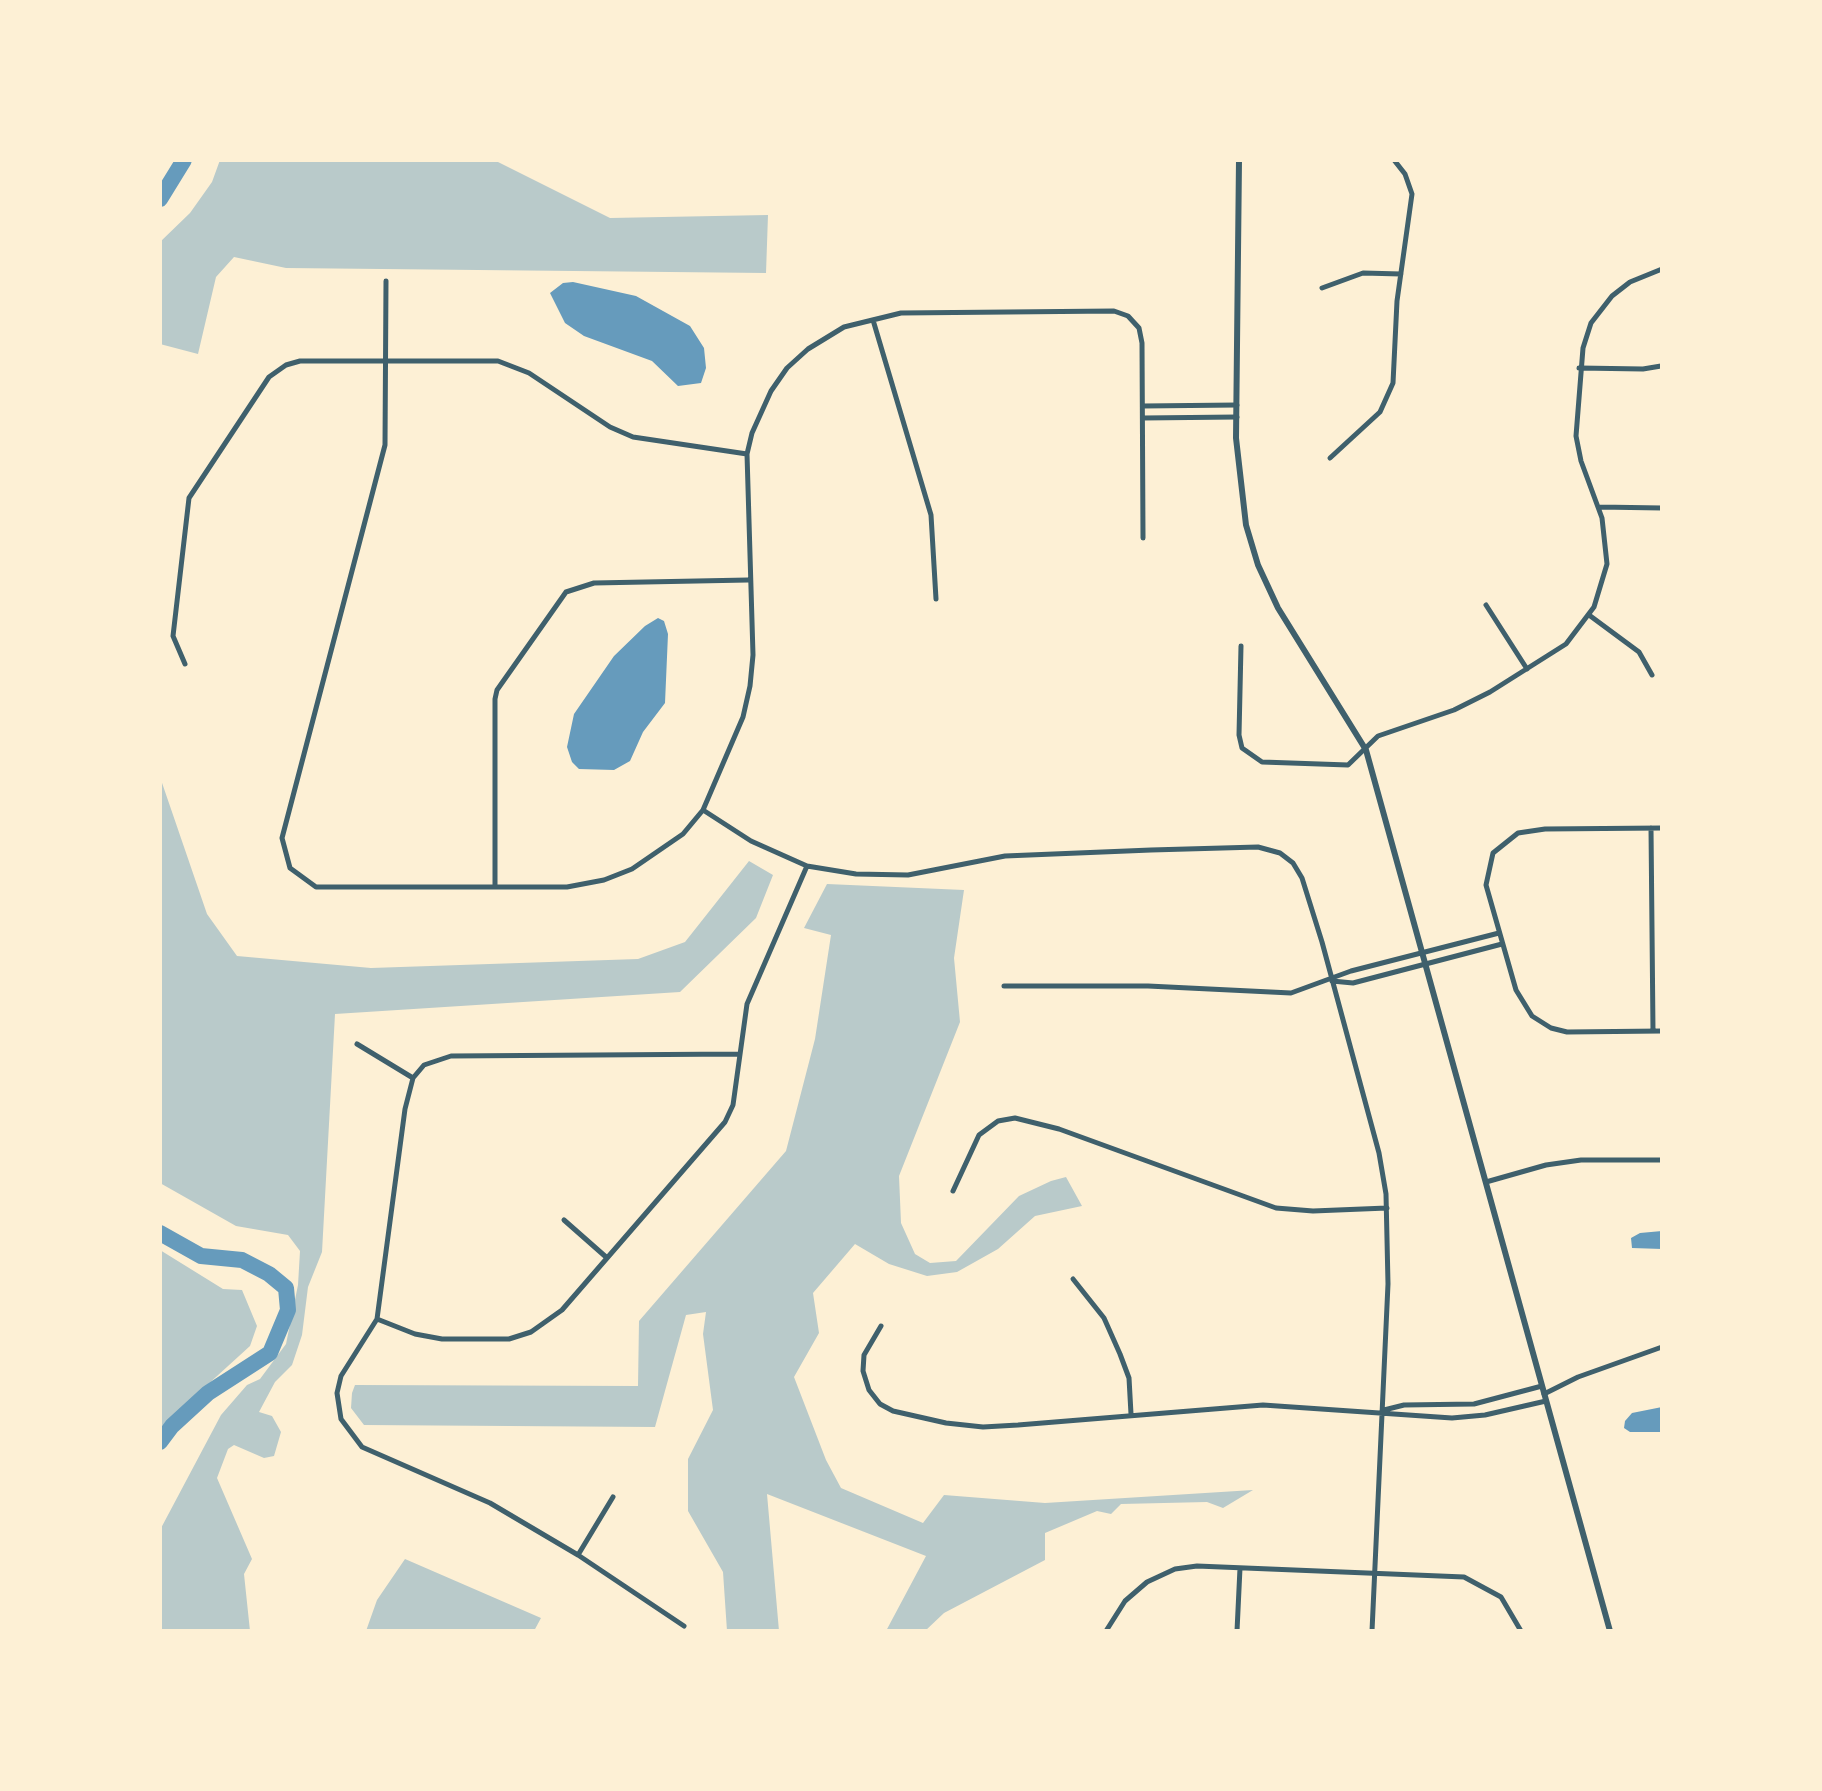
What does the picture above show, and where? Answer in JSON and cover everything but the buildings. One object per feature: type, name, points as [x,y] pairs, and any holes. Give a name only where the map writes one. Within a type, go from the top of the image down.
[{"type":"street","points":[[1239,160],[1238,482],[1258,565],[1278,608],[1366,750],[1610,1631]]},
{"type":"street","points":[[1330,458],[1380,412],[1390,394],[1395,373],[1401,274],[1412,194],[1405,174],[1394,160]]},
{"type":"street","points":[[1241,646],[1239,735],[1247,753],[1262,762],[1276,765],[1348,765],[1378,736],[1454,710],[1566,644],[1589,615],[1601,590],[1607,564],[1599,507],[1578,449],[1579,368],[1587,331],[1604,304],[1630,282],[1662,269]]},
{"type":"street","points":[[1322,288],[1363,273],[1401,274]]},
{"type":"street","points":[[386,281],[385,445],[283,828],[284,854],[296,874],[323,889],[567,887],[618,875],[671,844],[703,810],[747,702],[753,655],[748,580],[747,454],[763,405],[787,368],[832,333],[901,313],[1114,311],[1134,321],[1141,337],[1143,538]]},
{"type":"street","points":[[873,320],[931,515],[936,599]]},
{"type":"street","points":[[185,664],[173,636],[189,498],[269,377],[279,368],[300,361],[489,360],[529,373],[610,427],[633,437],[747,454]]},
{"type":"street","points":[[1579,368],[1643,369],[1661,366]]},
{"type":"street","points":[[1143,406],[1238,405]]},
{"type":"street","points":[[1143,418],[1237,417]]},
{"type":"street","points":[[1599,507],[1662,508]]},
{"type":"street","points":[[495,887],[495,699],[505,678],[566,592],[594,583],[748,580]]},
{"type":"street","points":[[1486,605],[1527,669]]},
{"type":"street","points":[[1589,615],[1639,652],[1652,675]]},
{"type":"street","points":[[703,810],[751,841],[807,866],[856,874],[908,875],[1005,856],[1059,852],[1266,848],[1287,858],[1302,878],[1379,1153],[1387,1208],[1383,1411],[1372,1631]]},
{"type":"street","points":[[1651,828],[1653,1031]]},
{"type":"street","points":[[1662,828],[1530,830],[1505,840],[1493,853],[1486,885],[1520,1000],[1544,1025],[1567,1032],[1662,1031]]},
{"type":"street","points":[[377,1319],[415,1334],[442,1339],[509,1339],[531,1332],[562,1310],[725,1122],[733,1105],[747,1004],[807,866]]},
{"type":"street","points":[[1004,986],[1148,986],[1291,993],[1351,971],[1499,933]]},
{"type":"street","points":[[1330,981],[1353,983],[1502,944]]},
{"type":"street","points":[[357,1044],[413,1078]]},
{"type":"street","points":[[684,1626],[578,1555],[490,1503],[362,1447],[349,1435],[338,1411],[338,1384],[377,1319],[405,1109],[413,1078],[424,1065],[451,1056],[738,1054]]},
{"type":"street","points":[[953,1191],[979,1135],[998,1121],[1015,1118],[1059,1129],[1276,1208],[1313,1211],[1387,1208]]},
{"type":"street","points":[[1486,1182],[1546,1165],[1581,1160],[1662,1160]]},
{"type":"street","points":[[564,1220],[606,1257]]},
{"type":"street","points":[[1073,1279],[1104,1318],[1120,1354],[1129,1378],[1131,1414]]},
{"type":"street","points":[[881,1326],[867,1349],[863,1371],[875,1398],[893,1411],[983,1427],[1263,1405],[1452,1418],[1485,1415],[1545,1398],[1578,1377],[1662,1347]]},
{"type":"street","points":[[1383,1411],[1404,1405],[1474,1404],[1542,1386]]},
{"type":"street","points":[[578,1555],[613,1497]]},
{"type":"street","points":[[1106,1631],[1125,1601],[1156,1577],[1186,1566],[1450,1575],[1478,1582],[1501,1597],[1521,1631]]},
{"type":"street","points":[[1237,1631],[1240,1568]]},
{"type":"shaded area","points":[[220,160],[494,160],[610,218],[768,215],[766,273],[286,268],[234,257],[216,277],[198,354],[160,344],[160,242],[190,213],[212,182]]},
{"type":"shaded area","points":[[160,777],[207,914],[237,956],[371,968],[638,959],[685,942],[749,861],[773,875],[756,918],[680,992],[335,1014],[322,1252],[308,1287],[302,1335],[292,1365],[275,1382],[259,1412],[272,1416],[281,1432],[274,1456],[264,1458],[234,1445],[228,1449],[217,1478],[252,1559],[244,1574],[250,1631],[160,1631],[160,1530],[221,1415],[247,1385],[260,1379],[286,1344],[298,1285],[300,1251],[288,1235],[236,1226],[160,1183]]},
{"type":"shaded area","points":[[827,884],[964,890],[954,958],[960,1022],[899,1176],[901,1223],[915,1254],[930,1263],[956,1261],[1019,1196],[1051,1181],[1066,1177],[1082,1206],[1035,1216],[998,1249],[957,1272],[927,1276],[889,1264],[855,1244],[813,1293],[819,1333],[794,1377],[826,1460],[841,1488],[923,1523],[944,1495],[1045,1503],[1253,1490],[1223,1508],[1207,1502],[1121,1504],[1111,1514],[1097,1511],[1045,1533],[1045,1560],[944,1613],[925,1631],[886,1631],[926,1556],[767,1494],[779,1631],[727,1631],[723,1572],[688,1511],[688,1459],[713,1410],[703,1334],[706,1312],[686,1315],[655,1427],[364,1425],[351,1408],[352,1393],[355,1385],[638,1386],[639,1321],[786,1151],[815,1039],[831,935],[804,928]]},
{"type":"shaded area","points":[[160,1250],[223,1289],[242,1290],[257,1326],[250,1346],[160,1428]]},
{"type":"shaded area","points":[[405,1559],[541,1618],[534,1631],[366,1631],[377,1600]]},
{"type":"water","points":[[573,282],[636,296],[690,326],[704,348],[706,368],[701,383],[678,386],[652,361],[584,336],[565,323],[550,293],[563,283]]},
{"type":"water","points":[[658,618],[664,621],[668,634],[665,703],[643,732],[630,761],[614,770],[579,769],[572,762],[567,747],[574,714],[614,656],[645,626]]},
{"type":"water","points":[[1662,1231],[1662,1249],[1632,1248],[1631,1238],[1640,1233]]},
{"type":"water","points":[[1662,1407],[1662,1432],[1630,1432],[1624,1428],[1625,1421],[1632,1413]]},
{"type":"waterway","points":[[160,199],[184,160]]},
{"type":"waterway","points":[[160,1233],[201,1256],[242,1260],[269,1274],[286,1288],[288,1310],[270,1353],[208,1393],[172,1426],[160,1442]]}]
